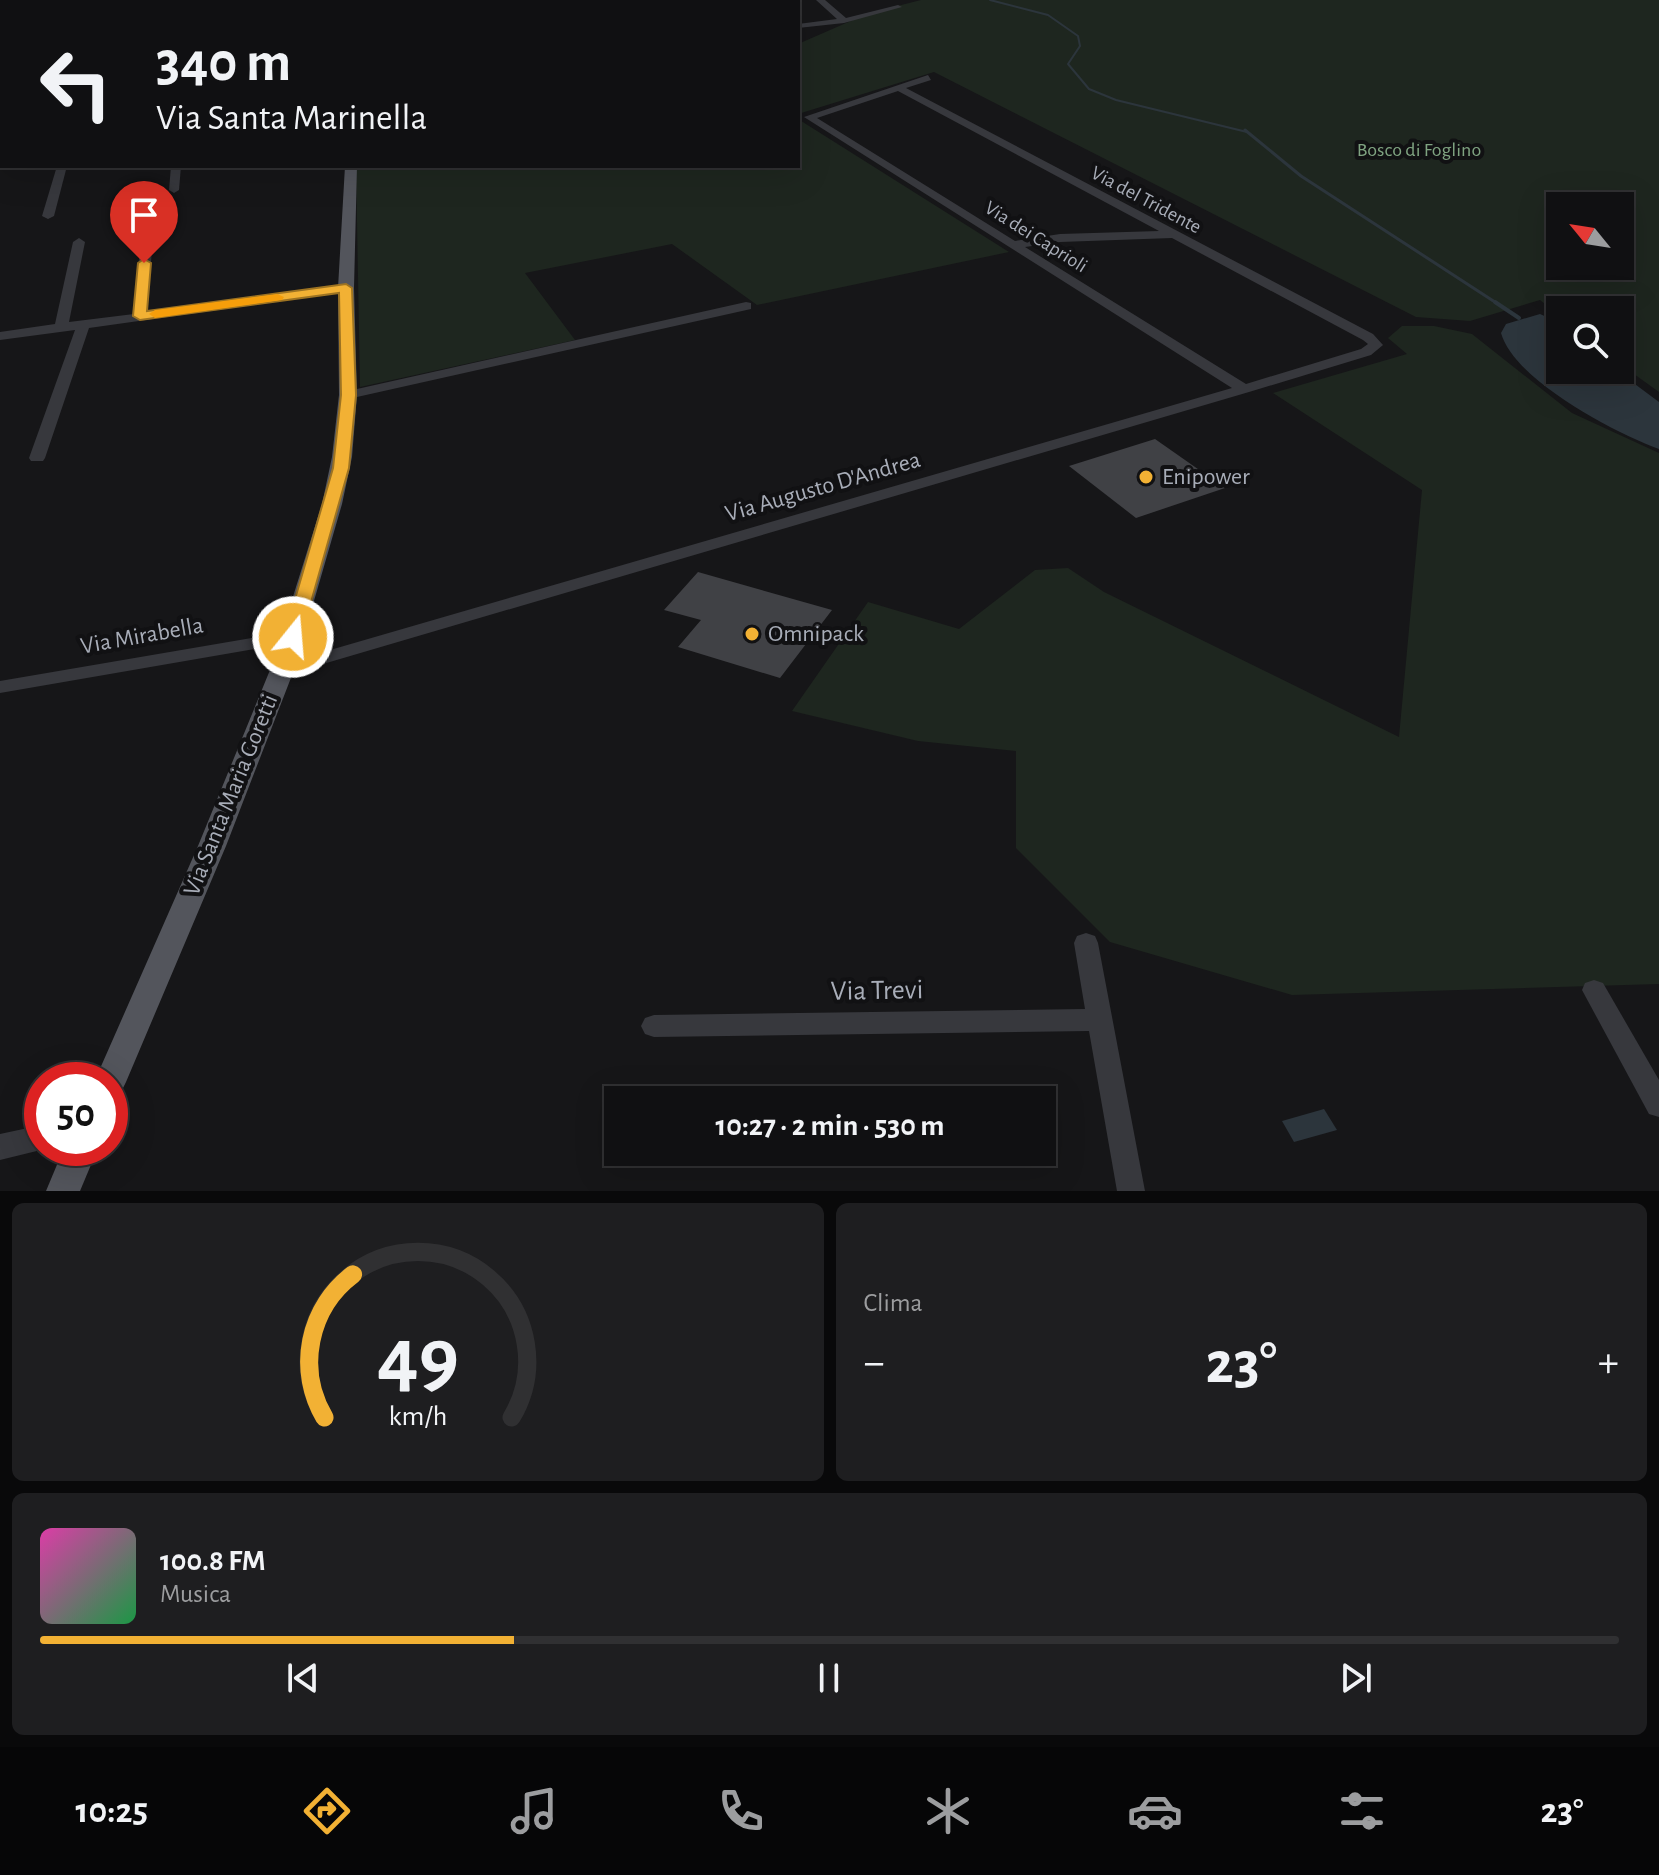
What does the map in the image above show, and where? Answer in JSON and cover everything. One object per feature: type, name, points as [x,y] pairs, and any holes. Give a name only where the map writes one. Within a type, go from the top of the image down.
[{"type":"main road","name":"Via Santa Maria Goretti","points":[[119,1062],[212,846],[282,670],[339,478],[348,395],[346,288],[351,168]]},
{"type":"main road","points":[[63,1191],[73,1166]]},
{"type":"street","points":[[820,0],[844,21]]},
{"type":"street","points":[[800,26],[844,21],[898,7]]},
{"type":"street","points":[[897,87],[928,78]]},
{"type":"street","name":"Via dei Caprioli","points":[[897,87],[809,117],[1244,389]]},
{"type":"street","name":"Via del Tridente","points":[[897,87],[1371,338],[1376,345]]},
{"type":"street","points":[[48,216],[61,168]]},
{"type":"street","points":[[174,190],[176,168]]},
{"type":"street","points":[[1012,245],[1060,238],[1173,234]]},
{"type":"street","points":[[140,316],[147,237]]},
{"type":"street","points":[[61,327],[79,242]]},
{"type":"street","points":[[0,336],[346,288]]},
{"type":"street","points":[[348,395],[746,306]]},
{"type":"street","points":[[37,458],[84,324]]},
{"type":"street","name":"Via Augusto D'Andrea","points":[[282,670],[1244,389],[1366,352],[1376,345]]},
{"type":"street","name":"Via Mirabella","points":[[0,687],[293,637]]},
{"type":"street","points":[[1086,943],[1131,1191]]},
{"type":"street","points":[[1594,990],[1659,1105]]},
{"type":"street","name":"Via Trevi","points":[[654,1026],[1101,1020]]},
{"type":"street","points":[[0,1147],[24,1142]]},
{"type":"green space","name":"Bosco di Foglino","points":[[921,0],[1659,0],[1659,392],[1634,374],[1634,296],[1546,296],[1546,305],[1540,300],[1470,321],[1416,317],[934,72],[800,113],[800,43],[854,17]]},
{"type":"green space","points":[[800,120],[1009,252],[757,305],[672,244],[525,273],[575,340],[360,387],[356,168],[800,168]]},
{"type":"green space","points":[[1402,326],[1434,326],[1472,334],[1572,413],[1659,453],[1659,984],[1292,995],[1110,942],[1016,848],[1016,751],[918,741],[792,711],[868,602],[959,629],[1035,570],[1068,568],[1104,592],[1399,737],[1422,490],[1273,393],[1407,354],[1388,338]]},
{"type":"shaded area","points":[[1540,314],[1546,317],[1546,384],[1634,383],[1659,402],[1659,449],[1593,418],[1545,386],[1510,351],[1501,333],[1506,324]]},
{"type":"shaded area","points":[[1324,1109],[1337,1130],[1294,1142],[1282,1121]]},
{"type":"building","name":"Enipower","points":[[1155,439],[1225,488],[1136,518],[1069,466]]},
{"type":"building","name":"Omnipack","points":[[698,572],[832,610],[780,678],[678,647],[701,620],[664,610]]},
{"type":"waterway","points":[[990,0],[1048,15],[1078,36],[1080,46],[1068,64],[1089,89],[1116,100],[1247,132]]},
{"type":"waterway","points":[[1245,130],[1301,176],[1498,304]]},
{"type":"waterway","points":[[1498,304],[1519,318]]},
{"type":"slow traffic","points":[[155,314],[277,297]]},
{"type":"place","name":"Enipower","points":[[1146,477]]},
{"type":"place","name":"Omnipack","points":[[752,634]]},
{"type":"route","points":[[144,263],[140,316],[346,288],[348,395],[341,468],[293,637]]}]
